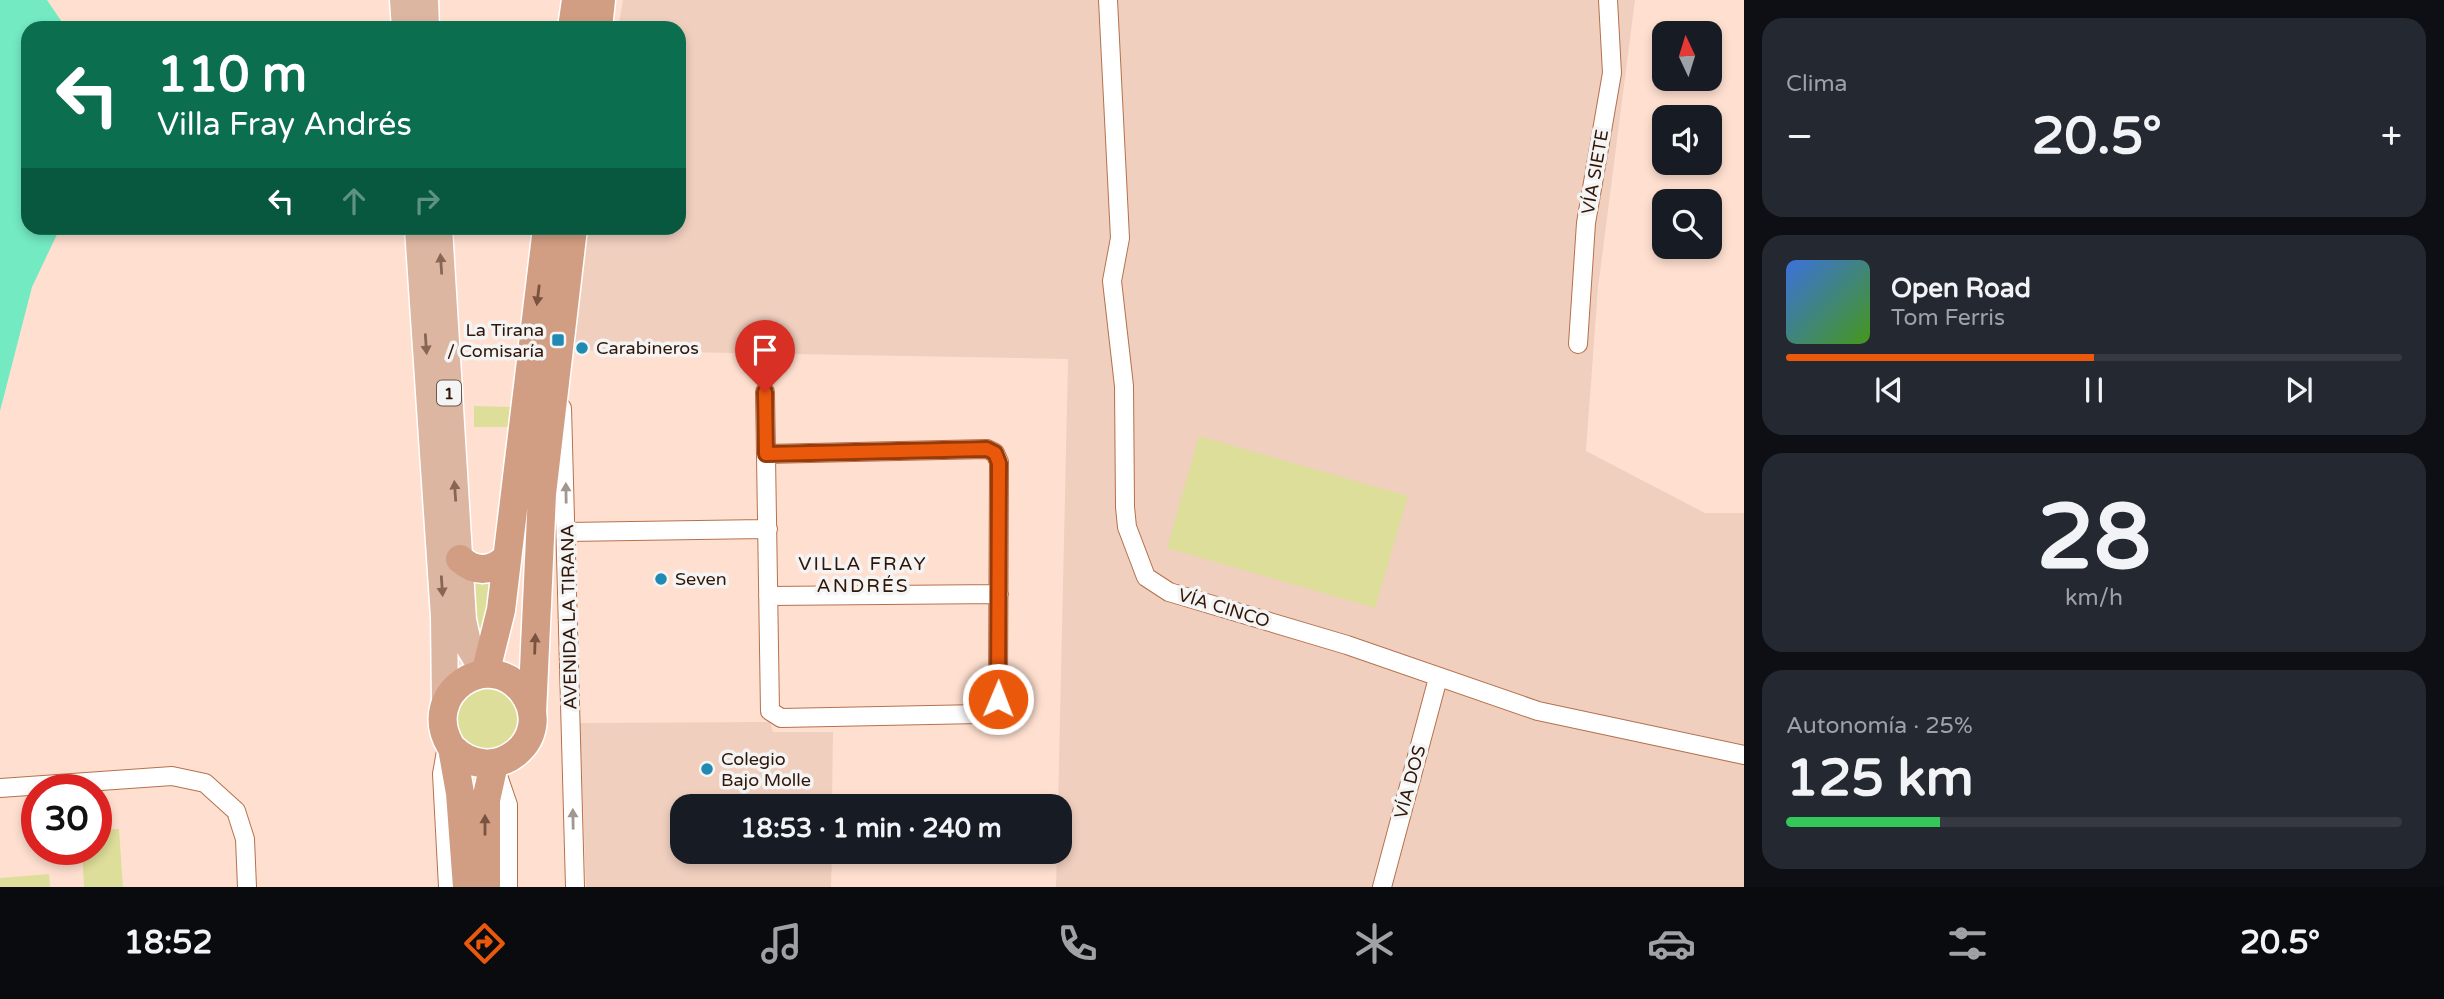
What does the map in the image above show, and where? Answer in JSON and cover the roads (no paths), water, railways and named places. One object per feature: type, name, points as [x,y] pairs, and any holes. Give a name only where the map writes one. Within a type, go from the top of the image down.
[{"type":"highway","points":[[573,21],[576,0]]},
{"type":"highway","points":[[599,21],[601,0]]},
{"type":"highway","points":[[485,674],[498,630],[546,235]]},
{"type":"highway","name":"AVENIDA LA TIRANA","points":[[532,713],[542,494],[572,235]]},
{"type":"highway","points":[[460,559],[470,567],[483,569],[497,566],[507,557]]},
{"type":"highway","points":[[445,701],[461,682],[485,674],[506,678],[519,687],[532,713],[530,732],[522,748],[507,760],[494,764],[471,761],[451,746]]},
{"type":"highway","name":"1","points":[[445,701],[442,720],[451,746],[460,793],[467,887]]},
{"type":"highway","points":[[486,887],[486,791],[494,764]]},
{"type":"main road","points":[[403,0],[404,21]]},
{"type":"main road","points":[[425,0],[426,21]]},
{"type":"main road","name":"1","points":[[418,235],[444,617],[445,701]]},
{"type":"main road","name":"1","points":[[439,235],[466,634],[485,674]]},
{"type":"street","name":"VÍA CINCO","points":[[1108,0],[1120,238],[1113,292],[1124,386],[1125,507],[1127,527],[1146,577],[1169,592],[1347,645],[1538,711],[1744,755]]},
{"type":"street","name":"VÍA SIETE","points":[[1578,344],[1586,223],[1612,73],[1608,0]]},
{"type":"street","name":"AVENIDA LA TIRANA","points":[[559,348],[567,532],[575,887]]},
{"type":"street","points":[[765,392],[768,706],[773,715],[780,718],[989,711],[998,699],[999,594],[999,463],[991,451],[766,454]]},
{"type":"street","points":[[567,532],[768,529]]},
{"type":"street","points":[[768,596],[999,594]]},
{"type":"street","name":"VÍA DOS","points":[[1382,887],[1438,678]]},
{"type":"street","points":[[448,887],[442,774],[451,746]]},
{"type":"street","points":[[494,764],[508,806],[508,887]]},
{"type":"street","points":[[0,788],[172,776],[205,783],[236,811],[245,839],[247,887]]},
{"type":"place","name":"La Tirana / Comisaría","points":[[558,340]]},
{"type":"place","name":"Carabineros","points":[[582,348]]},
{"type":"place","name":"Seven","points":[[661,579]]},
{"type":"place","name":"Colegio Bajo Molle","points":[[707,769]]},
{"type":"district","name":"VILLA FRAY ANDRÉS","points":[[863,574]]}]
